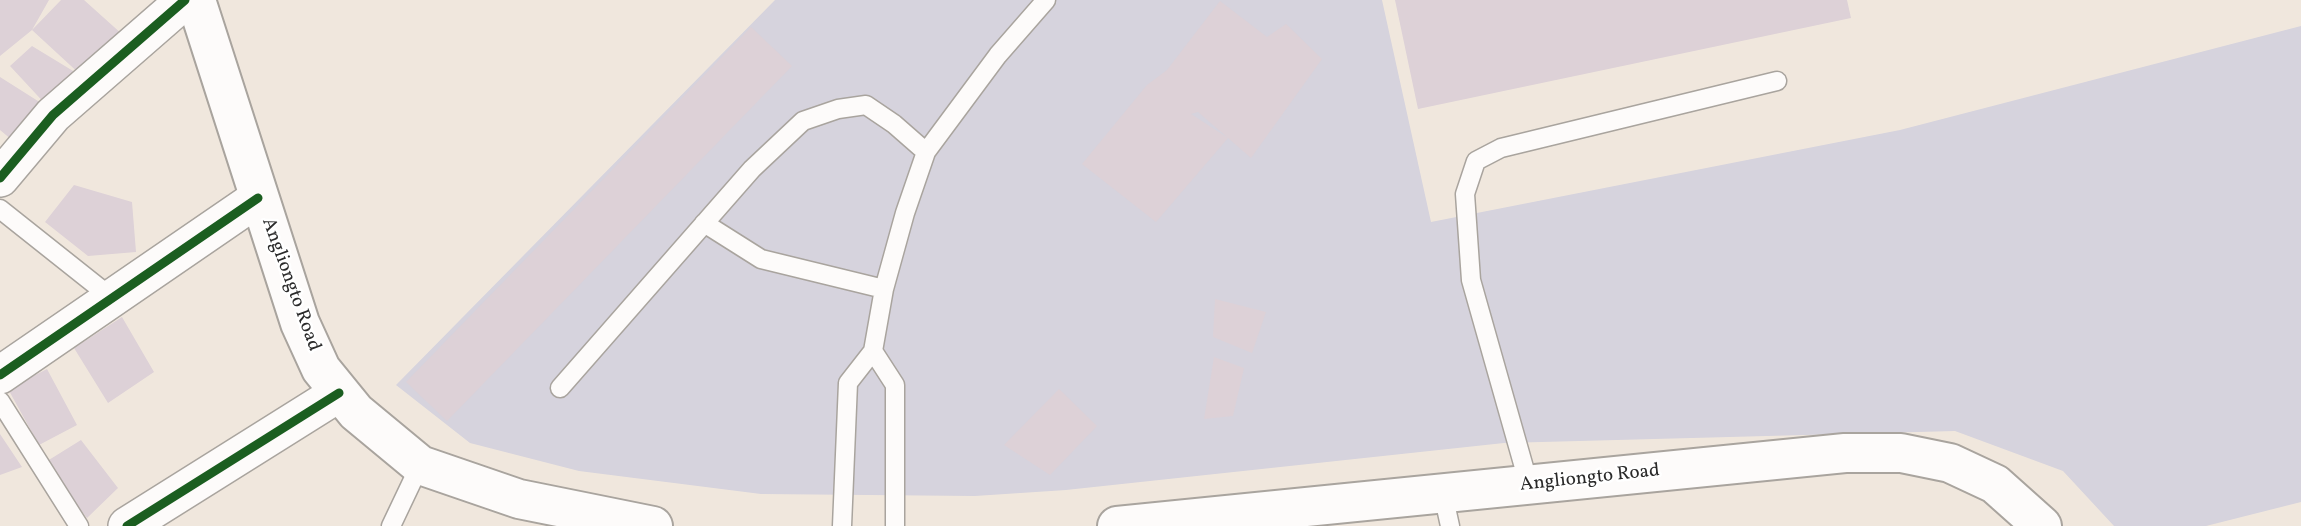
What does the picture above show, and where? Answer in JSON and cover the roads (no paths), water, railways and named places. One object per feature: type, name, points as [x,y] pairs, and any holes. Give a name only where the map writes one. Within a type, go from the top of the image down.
[{"type":"main road","name":"Angliongto Road","points":[[196,0],[300,323],[321,369],[339,393],[356,412],[420,464],[519,499],[653,526]]},
{"type":"main road","name":"Angliongto Road","points":[[1117,526],[1446,510],[1529,485],[1812,456],[1900,453],[1950,463],[1995,484],[2042,526]]},
{"type":"street","points":[[0,178],[53,114],[185,0]]},
{"type":"street","points":[[0,375],[258,198]]},
{"type":"street","points":[[127,526],[339,393]]},
{"type":"lane","points":[[842,526],[848,383],[873,351],[884,289],[905,213],[926,152],[998,55],[1046,0]]},
{"type":"lane","points":[[1529,485],[1471,280],[1465,194],[1476,161],[1502,148],[1777,81]]},
{"type":"lane","points":[[560,388],[752,169],[803,121],[838,109],[866,106],[894,124],[926,152]]},
{"type":"lane","points":[[0,209],[112,298]]},
{"type":"lane","points":[[704,223],[761,259],[884,289]]},
{"type":"lane","points":[[873,351],[895,385],[895,526]]},
{"type":"lane","points":[[0,401],[79,526]]},
{"type":"lane","points":[[391,526],[420,464]]}]
